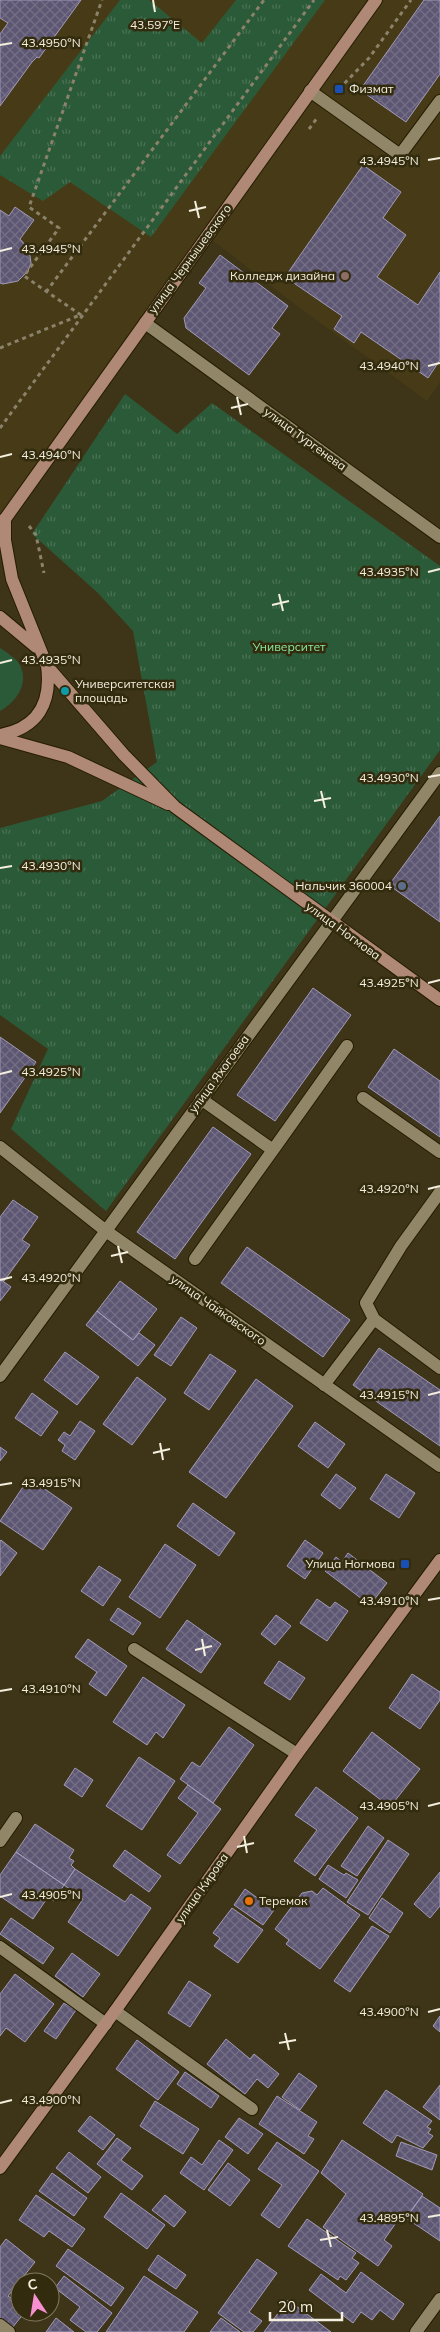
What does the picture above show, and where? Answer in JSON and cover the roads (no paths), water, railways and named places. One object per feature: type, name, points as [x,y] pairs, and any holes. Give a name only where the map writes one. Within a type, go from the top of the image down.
[{"type":"street","name":"улица Чернышевского","points":[[2,521],[376,0]]},
{"type":"street","points":[[310,91],[400,155],[440,101]]},
{"type":"street","name":"улица Тургенева","points":[[145,323],[440,538]]},
{"type":"street","points":[[2,521],[12,579],[47,666],[124,755],[175,807]]},
{"type":"street","points":[[0,617],[39,650]]},
{"type":"street","points":[[0,737],[26,726],[37,716],[46,701],[50,684],[47,666]]},
{"type":"street","points":[[0,737],[68,757],[175,807]]},
{"type":"street","name":"улица Яхогоева","points":[[0,1376],[440,773]]},
{"type":"street","name":"улица Ногмова","points":[[175,807],[330,922],[440,1000]]},
{"type":"street","points":[[195,1259],[347,1046]]},
{"type":"street","points":[[363,1098],[440,1152]]},
{"type":"street","points":[[201,1099],[273,1150]]},
{"type":"street","name":"улица Чайковского","points":[[0,1147],[106,1231],[440,1466]]},
{"type":"street","points":[[440,1192],[401,1246],[366,1303],[374,1319],[440,1368]]},
{"type":"street","points":[[324,1385],[374,1319]]},
{"type":"street","name":"улица Кирова","points":[[0,2168],[106,2024],[297,1754],[440,1560]]},
{"type":"street","points":[[134,1650],[297,1754]]},
{"type":"street","points":[[0,1841],[16,1818]]},
{"type":"street","points":[[0,1946],[106,2024]]},
{"type":"street","points":[[115,2011],[252,2109]]},
{"type":"street","points":[[416,2332],[440,2299]]},
{"type":"street","points":[[0,2326],[9,2332]]},
{"type":"place","name":"Физмат","points":[[339,89]]},
{"type":"place","name":"Колледж дизайна","points":[[345,276]]},
{"type":"place","name":"Университетская площадь","points":[[65,691]]},
{"type":"place","name":"Нальчик 360004","points":[[402,886]]},
{"type":"place","name":"Улица Ногмова","points":[[405,1564]]},
{"type":"place","name":"Теремок","points":[[249,1901]]},
{"type":"park label","name":"Университет","points":[[289,647]]}]
